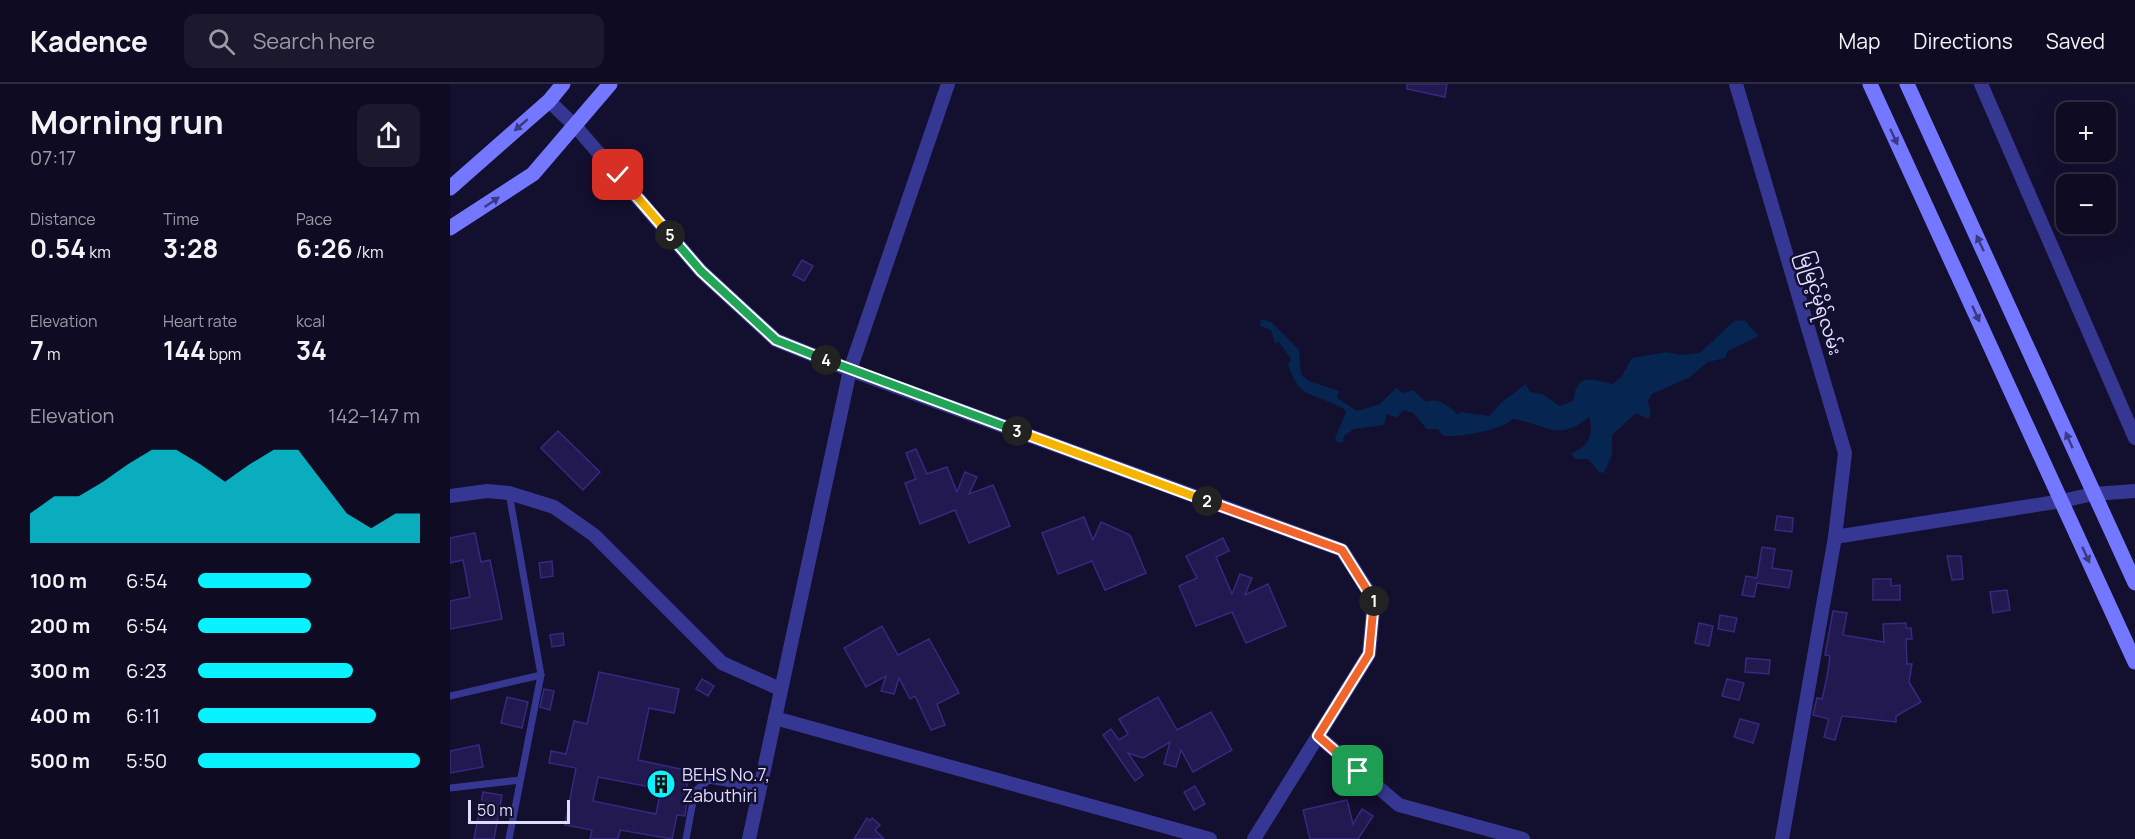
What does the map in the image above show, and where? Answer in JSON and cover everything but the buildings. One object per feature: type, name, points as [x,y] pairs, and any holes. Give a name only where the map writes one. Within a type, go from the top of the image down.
[{"type":"main road","points":[[450,188],[549,101],[562,84]]},
{"type":"main road","points":[[450,228],[533,174],[576,127],[610,84]]},
{"type":"main road","points":[[1870,84],[2135,662]]},
{"type":"main road","points":[[1907,84],[2135,583]]},
{"type":"street","points":[[749,839],[850,370],[948,84]]},
{"type":"street","name":"မြမြင့်မိုရ်လမ်း","points":[[1736,84],[1845,453],[1835,537],[1782,839]]},
{"type":"street","points":[[1981,84],[2135,438]]},
{"type":"street","points":[[549,101],[576,127],[701,271],[776,340],[850,370],[1342,550],[1374,600],[1369,654],[1254,839]]},
{"type":"street","points":[[450,496],[487,491],[509,493],[554,507],[594,535],[722,663],[780,690]]},
{"type":"street","points":[[1835,537],[2062,501],[2093,494],[2135,491]]},
{"type":"street","points":[[775,718],[1210,839]]},
{"type":"street","points":[[1318,736],[1399,806],[1523,839]]},
{"type":"lane","points":[[509,493],[541,675],[509,839]]},
{"type":"lane","points":[[450,696],[541,675]]},
{"type":"lane","points":[[450,788],[520,780]]},
{"type":"lane","points":[[688,838],[695,791],[709,780],[760,789]]},
{"type":"water","points":[[1261,319],[1271,322],[1299,350],[1301,374],[1309,381],[1339,391],[1337,398],[1357,411],[1380,404],[1396,388],[1403,393],[1413,390],[1426,402],[1439,402],[1458,415],[1460,412],[1489,416],[1502,402],[1526,384],[1530,392],[1542,394],[1560,406],[1573,401],[1576,389],[1584,380],[1613,384],[1621,377],[1632,358],[1667,352],[1680,355],[1700,353],[1734,321],[1744,320],[1759,336],[1728,351],[1725,358],[1708,362],[1690,377],[1652,394],[1648,401],[1651,414],[1648,419],[1636,413],[1612,435],[1612,455],[1604,473],[1599,472],[1588,459],[1575,459],[1571,453],[1582,448],[1589,439],[1591,429],[1589,417],[1568,429],[1552,430],[1513,419],[1499,427],[1480,432],[1443,436],[1438,429],[1427,429],[1413,413],[1403,410],[1397,418],[1387,414],[1384,425],[1354,429],[1344,436],[1343,442],[1338,443],[1335,438],[1346,412],[1300,388],[1288,365],[1291,359],[1279,342],[1275,343],[1271,330],[1260,326]]},
{"type":"place","name":"BEHS No.7, Zabuthiri","points":[[661,784]]},
{"type":"route","points":[[618,175],[701,271],[776,340],[850,370],[1342,550],[1374,600],[1369,654],[1318,736],[1358,771]]}]
